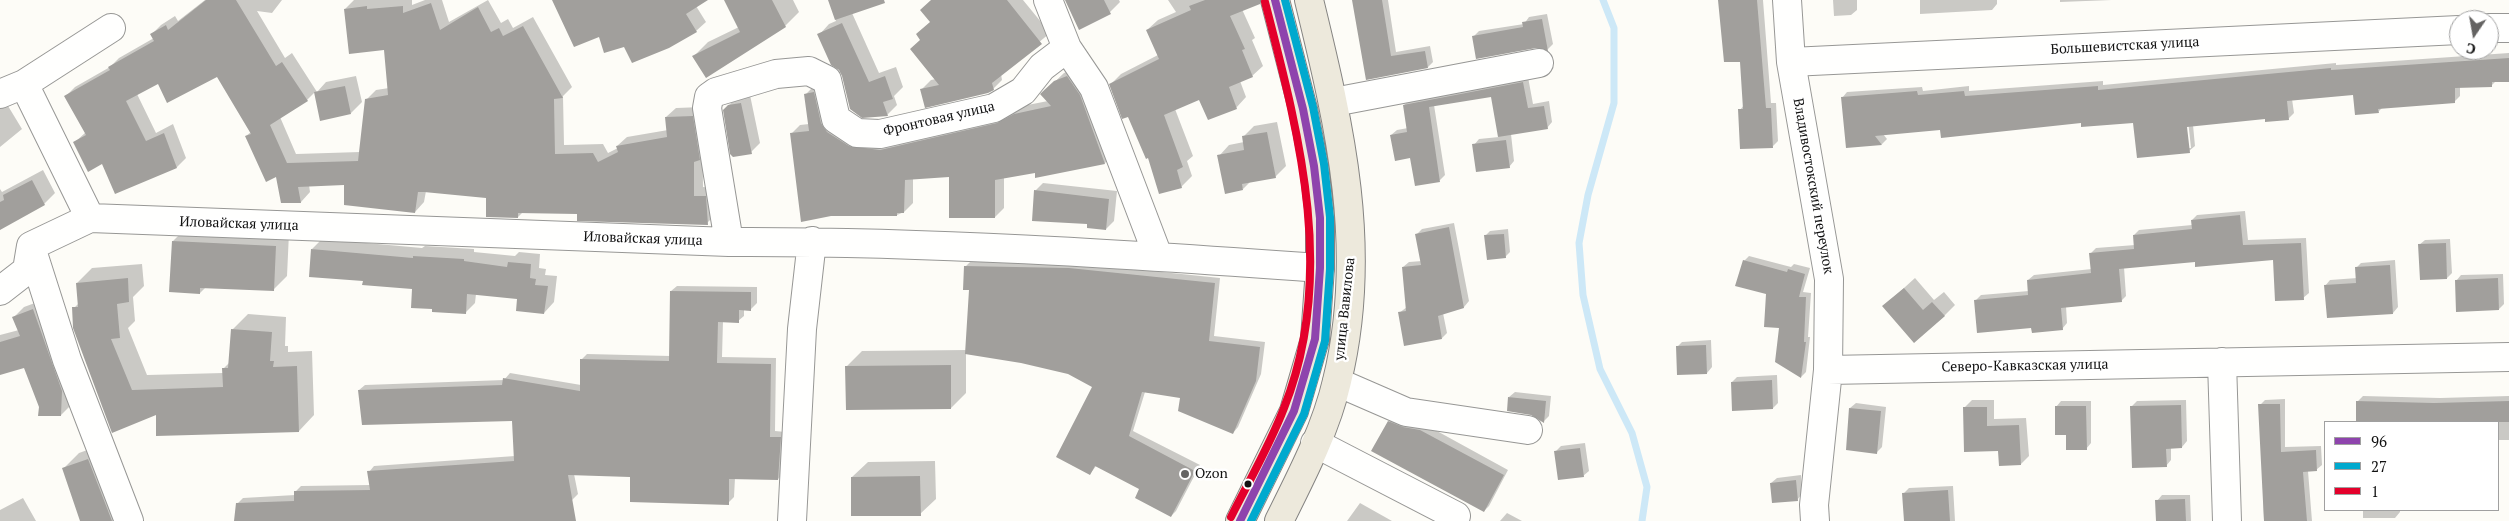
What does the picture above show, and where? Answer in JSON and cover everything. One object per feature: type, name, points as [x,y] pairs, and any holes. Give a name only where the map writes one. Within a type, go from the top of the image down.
[{"type":"main road","name":"улица Вавилова","points":[[1240,521],[1294,411],[1315,339],[1320,268],[1320,218],[1314,166],[1304,109],[1275,0]]},
{"type":"main road","name":"улица Вавилова","points":[[1279,521],[1315,443],[1337,382],[1344,344],[1351,273],[1351,213],[1334,102],[1309,0]]},
{"type":"street","points":[[1048,0],[1067,48],[1094,88],[1158,256]]},
{"type":"street","name":"Владивостокский переулок","points":[[1787,0],[1791,62],[1829,280],[1828,370],[1814,505],[1815,521]]},
{"type":"street","points":[[90,218],[12,89],[112,28]]},
{"type":"street","name":"Большевистская улица","points":[[1791,62],[2449,30]]},
{"type":"street","name":"Фронтовая улица","points":[[730,242],[707,108],[709,97],[716,92],[776,74],[809,71],[827,80],[836,119],[857,134],[880,134],[994,108],[1023,90],[1042,67],[1067,48]]},
{"type":"street","points":[[1334,102],[1539,63]]},
{"type":"street","name":"Иловайская улица","points":[[31,246],[90,218],[730,242],[812,242],[1158,256],[1320,268]]},
{"type":"street","points":[[792,521],[802,329],[812,242]]},
{"type":"street","points":[[0,291],[27,270],[31,246]]},
{"type":"street","points":[[31,246],[67,360],[129,521]]},
{"type":"street","name":"Северо-Кавказская улица","points":[[1828,370],[2509,357]]},
{"type":"street","points":[[2222,362],[2227,521]]},
{"type":"street","points":[[1337,382],[1406,412],[1528,430]]},
{"type":"street","points":[[1315,443],[1456,516],[1453,521]]},
{"type":"building","points":[[206,0],[236,0],[276,66],[282,62],[308,101],[270,125],[287,163],[358,161],[365,99],[388,95],[384,50],[349,54],[344,9],[367,6],[367,9],[403,6],[403,13],[431,3],[440,30],[478,7],[491,32],[499,28],[503,36],[523,26],[563,98],[554,99],[555,154],[593,153],[598,162],[618,152],[616,146],[667,137],[665,117],[693,116],[700,160],[694,162],[694,196],[706,196],[708,225],[577,221],[577,214],[518,213],[518,218],[486,217],[486,198],[424,192],[418,192],[415,213],[344,205],[344,185],[298,187],[301,203],[281,203],[276,177],[266,182],[245,136],[251,134],[217,77],[167,103],[158,84],[126,101],[146,141],[164,133],[177,168],[115,194],[102,164],[88,172],[73,142],[86,135],[64,96],[110,70],[108,67],[154,41],[150,34],[166,25],[168,30]]},
{"type":"building","points":[[552,0],[708,0],[686,14],[697,32],[669,48],[632,63],[624,47],[604,53],[599,37],[574,47]]},
{"type":"building","points":[[724,0],[772,0],[786,27],[706,78],[692,56],[740,32]]},
{"type":"building","points":[[828,0],[884,0],[885,3],[835,20]]},
{"type":"building","points":[[931,0],[1007,0],[1042,44],[992,83],[994,90],[925,108],[920,89],[939,85],[910,49],[920,40],[916,34],[930,22],[920,10]]},
{"type":"building","points":[[1065,0],[1104,0],[1111,14],[1079,30]]},
{"type":"building","points":[[1205,0],[1260,0],[1260,4],[1230,16],[1245,49],[1242,50],[1253,77],[1229,87],[1237,109],[1208,120],[1199,100],[1164,115],[1183,167],[1177,170],[1182,188],[1159,194],[1148,158],[1146,159],[1128,117],[1122,119],[1109,84],[1159,59],[1146,30],[1191,10],[1189,6]]},
{"type":"building","points":[[1352,0],[1382,0],[1391,56],[1425,51],[1428,68],[1366,80]]},
{"type":"building","points":[[1718,0],[1757,0],[1766,108],[1771,108],[1773,148],[1740,149],[1738,109],[1743,109],[1740,62],[1724,62]]},
{"type":"building","points":[[1542,19],[1548,51],[1536,48],[1476,59],[1472,36],[1523,27],[1522,22]]},
{"type":"building","points":[[842,23],[869,82],[885,76],[893,99],[883,102],[888,116],[862,118],[850,109],[842,76],[839,70],[831,65],[817,34]]},
{"type":"building","points":[[2509,58],[2509,82],[2492,82],[2492,87],[2455,88],[2455,103],[2378,109],[2379,113],[2355,115],[2353,95],[2287,101],[2289,120],[2265,122],[2265,119],[2187,127],[2190,153],[2137,158],[2133,123],[2081,127],[2081,123],[1941,138],[1940,130],[1875,136],[1882,145],[1846,148],[1841,97],[1917,91],[1918,95],[1964,91],[1965,96],[2098,86],[2098,90],[2331,68],[2331,70]]},
{"type":"building","points":[[1067,76],[1080,95],[1105,164],[1035,178],[1035,173],[995,180],[995,218],[949,218],[949,177],[905,180],[904,213],[897,213],[897,216],[831,216],[801,222],[790,133],[809,131],[804,94],[814,92],[821,123],[827,132],[849,146],[880,150],[997,123],[1014,114],[1051,106],[1040,94],[1054,81]]},
{"type":"building","points":[[1523,82],[1528,108],[1544,106],[1548,129],[1498,137],[1491,97],[1429,107],[1440,182],[1415,186],[1410,158],[1395,161],[1390,135],[1407,132],[1403,105]]},
{"type":"building","points":[[345,86],[351,114],[320,121],[314,92]]},
{"type":"building","points":[[741,103],[752,154],[733,157],[730,154],[723,110],[728,105]]},
{"type":"building","points":[[1267,132],[1276,178],[1242,184],[1243,190],[1225,194],[1217,155],[1244,150],[1242,136]]},
{"type":"building","points":[[1506,140],[1510,168],[1476,172],[1472,144]]},
{"type":"building","points":[[32,180],[45,205],[0,230],[0,202],[4,200],[3,195]]},
{"type":"building","points":[[1034,190],[1109,199],[1106,230],[1087,228],[1087,224],[1032,221]]},
{"type":"building","points":[[2240,215],[2243,245],[2301,243],[2304,300],[2275,301],[2273,260],[2195,267],[2195,262],[2119,269],[2122,302],[2061,308],[2063,330],[2032,333],[2031,328],[1977,333],[1974,300],[2028,295],[2027,280],[2091,273],[2089,253],[2134,249],[2133,235],[2192,229],[2191,220]]},
{"type":"building","points":[[1449,227],[1464,308],[1438,316],[1442,339],[1404,346],[1398,312],[1406,311],[1402,267],[1421,265],[1415,234]]},
{"type":"building","points":[[1504,234],[1506,258],[1487,260],[1484,235]]},
{"type":"building","points":[[172,241],[276,246],[274,291],[200,288],[200,294],[169,292]]},
{"type":"building","points":[[2446,243],[2447,279],[2420,280],[2418,244]]},
{"type":"building","points":[[311,249],[413,258],[413,256],[464,259],[464,261],[507,267],[508,262],[531,264],[530,278],[536,279],[535,285],[548,286],[544,314],[516,311],[517,299],[467,294],[466,314],[432,312],[432,309],[411,308],[412,289],[362,285],[363,281],[309,277]]},
{"type":"building","points":[[1743,260],[1787,272],[1788,269],[1805,274],[1799,297],[1806,297],[1804,342],[1806,342],[1801,378],[1775,362],[1779,328],[1764,327],[1766,294],[1735,286]]},
{"type":"building","points":[[2390,265],[2393,314],[2327,318],[2324,285],[2356,283],[2355,267]]},
{"type":"building","points":[[964,266],[1069,268],[1215,283],[1209,341],[1260,347],[1256,381],[1233,434],[1178,411],[1180,398],[1142,392],[1129,436],[1195,471],[1171,517],[1135,498],[1139,489],[1095,466],[1090,475],[1056,457],[1092,387],[1068,374],[1021,363],[965,354],[969,290],[963,290]]},
{"type":"building","points":[[128,278],[129,302],[117,304],[120,338],[111,339],[132,390],[223,387],[222,368],[228,368],[231,329],[272,332],[270,361],[274,361],[273,367],[297,366],[299,432],[156,436],[156,415],[112,433],[73,328],[72,307],[78,307],[76,283]]},
{"type":"building","points":[[2498,278],[2499,310],[2456,312],[2455,280]]},
{"type":"building","points":[[1904,288],[1923,310],[1932,302],[1945,316],[1914,343],[1882,306]]},
{"type":"building","points":[[670,291],[751,292],[751,311],[739,310],[739,323],[718,322],[717,363],[771,364],[770,437],[781,437],[778,480],[729,479],[729,505],[630,502],[630,477],[568,475],[576,521],[234,521],[236,503],[294,501],[294,491],[370,490],[367,471],[514,461],[512,421],[362,425],[358,390],[502,385],[503,378],[580,391],[580,359],[669,361]]},
{"type":"building","points":[[33,309],[62,391],[61,416],[38,416],[39,407],[24,368],[0,375],[0,342],[20,336],[12,317]]},
{"type":"building","points":[[1706,345],[1707,374],[1677,375],[1676,346]]},
{"type":"building","points":[[951,365],[951,409],[846,410],[845,366]]},
{"type":"building","points":[[1772,380],[1773,409],[1732,411],[1731,382]]},
{"type":"building","points":[[1508,397],[1546,401],[1544,423],[1531,415],[1507,411]]},
{"type":"building","points":[[2356,401],[2434,403],[2509,401],[2509,422],[2356,421]]},
{"type":"building","points":[[2258,404],[2280,404],[2281,452],[2316,450],[2317,471],[2303,472],[2307,521],[2264,521]]},
{"type":"building","points":[[2181,405],[2182,448],[2166,449],[2167,467],[2132,468],[2130,406]]},
{"type":"building","points":[[2055,406],[2086,406],[2087,450],[2066,450],[2066,435],[2055,435]]},
{"type":"building","points":[[1963,407],[1987,407],[1987,426],[2019,425],[2021,465],[1999,466],[1998,451],[1964,452]]},
{"type":"building","points":[[1849,408],[1881,411],[1877,454],[1846,450]]},
{"type":"building","points":[[1388,421],[1403,427],[1420,430],[1504,475],[1484,512],[1371,451]]},
{"type":"building","points":[[1580,448],[1584,477],[1558,480],[1554,451]]},
{"type":"building","points":[[88,459],[112,521],[80,521],[62,468]]},
{"type":"building","points":[[920,476],[921,516],[851,516],[851,477]]},
{"type":"building","points":[[1796,480],[1798,501],[1772,503],[1770,483]]},
{"type":"building","points":[[1948,490],[1950,521],[1904,521],[1902,493]]},
{"type":"building","points":[[2185,499],[2186,521],[2156,521],[2155,500]]},
{"type":"waterway","points":[[1603,0],[1614,28],[1614,103],[1588,195],[1579,243],[1583,295],[1600,369],[1632,433],[1647,487],[1642,521]]},
{"type":"transit line","name":"96","points":[[1240,521],[1294,411],[1315,339],[1320,268],[1320,218],[1314,166],[1303,109],[1275,0]]},
{"type":"transit line","name":"27","points":[[1251,521],[1304,414],[1325,341],[1330,269],[1330,217],[1324,164],[1313,107],[1285,0]]},
{"type":"transit line","name":"1","points":[[1231,517],[1266,449],[1284,408],[1300,358],[1308,307],[1310,256],[1307,205],[1300,153],[1290,102],[1265,2]]},
{"type":"place","name":"Ozon","points":[[1185,474]]}]
